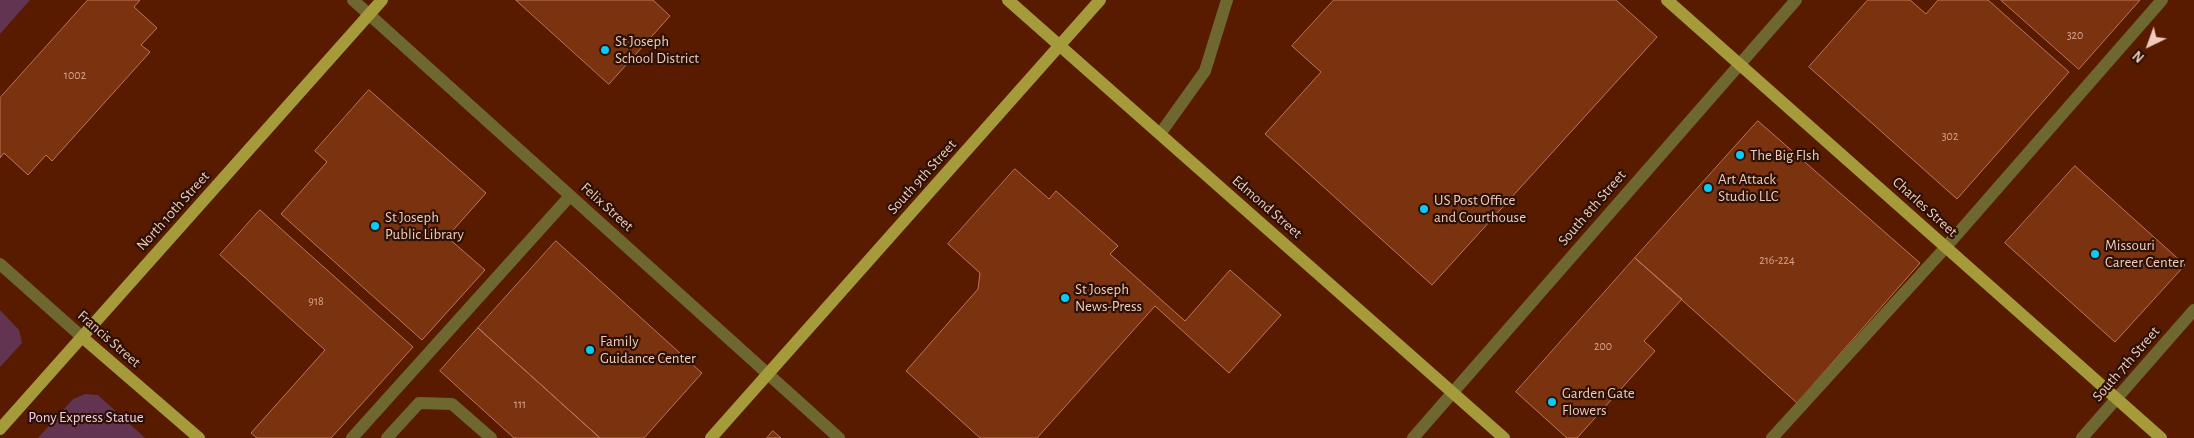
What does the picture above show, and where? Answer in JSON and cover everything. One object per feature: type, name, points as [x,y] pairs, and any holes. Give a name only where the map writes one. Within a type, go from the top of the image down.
[{"type":"main road","name":"North 10th Street","points":[[0,429],[382,0]]},
{"type":"main road","name":"Edmond Street","points":[[1008,0],[1504,438]]},
{"type":"main road","name":"South 9th Street","points":[[711,438],[1100,0]]},
{"type":"main road","name":"Charles Street","points":[[1667,0],[2162,438]]},
{"type":"main road","name":"Francis Street","points":[[82,337],[199,438]]},
{"type":"street","name":"Felix Street","points":[[353,0],[839,438]]},
{"type":"street","points":[[1160,134],[1205,71],[1227,0]]},
{"type":"street","name":"South 8th Street","points":[[1414,438],[1796,0]]},
{"type":"street","points":[[1772,438],[1946,247],[2162,0]]},
{"type":"street","points":[[352,438],[570,196]]},
{"type":"street","name":"Francis Street","points":[[0,264],[82,337]]},
{"type":"street","name":"South 7th Street","points":[[2082,438],[2194,310]]},
{"type":"street","points":[[387,438],[419,403],[452,404],[491,438]]},
{"type":"green space","points":[[0,0],[30,0],[0,34]]},
{"type":"green space","points":[[0,310],[19,330],[22,343],[0,367]]},
{"type":"green space","name":"Pony Express Statue","points":[[85,394],[98,395],[145,438],[38,438],[73,399]]},
{"type":"building","points":[[88,0],[140,0],[134,7],[157,28],[141,45],[150,52],[52,161],[46,155],[28,175],[4,153],[0,158],[0,98]]},
{"type":"building","name":"St Joseph School District","points":[[516,0],[653,0],[670,16],[609,84]]},
{"type":"building","name":"US Post Office and Courthouse","points":[[1334,0],[1616,0],[1657,37],[1432,285],[1265,134],[1321,72],[1292,46]]},
{"type":"building","points":[[1868,0],[1910,0],[1926,14],[1938,0],[1988,0],[2069,72],[1957,199],[1809,67]]},
{"type":"building","points":[[2001,0],[2140,0],[2079,69]]},
{"type":"building","name":"St Joseph Public Library","points":[[369,90],[486,193],[447,237],[485,270],[422,340],[281,214],[327,162],[315,151]]},
{"type":"building","points":[[1758,121],[1920,263],[1797,403],[1635,258]]},
{"type":"building","name":"Missouri Career Center","points":[[2075,166],[2185,265],[2115,342],[2005,243]]},
{"type":"building","name":"St Joseph News-Press","points":[[1015,169],[1049,199],[1056,191],[1118,246],[1110,254],[1185,321],[1230,270],[1281,315],[1229,373],[1155,306],[1037,438],[980,438],[906,371],[978,289],[980,273],[948,244]]},
{"type":"building","points":[[260,210],[413,347],[331,438],[257,438],[251,433],[325,350],[220,255]]},
{"type":"building","name":"Family Guidance Center","points":[[556,241],[702,373],[644,438],[600,438],[478,328]]},
{"type":"building","points":[[1635,258],[1682,299],[1644,341],[1655,351],[1577,438],[1567,438],[1516,392]]},
{"type":"building","points":[[478,328],[600,438],[514,438],[440,371]]},
{"type":"building","points":[[773,431],[781,438],[767,438]]},
{"type":"place","name":"St Joseph School District","points":[[605,50]]},
{"type":"place","name":"The Big FIsh","points":[[1740,155]]},
{"type":"place","name":"Art Attack Studio LLC","points":[[1708,188]]},
{"type":"place","name":"US Post Office and Courthouse","points":[[1424,209]]},
{"type":"place","name":"St Joseph Public Library","points":[[375,226]]},
{"type":"place","name":"Missouri Career Center","points":[[2095,254]]},
{"type":"place","name":"St Joseph News-Press","points":[[1065,298]]},
{"type":"place","name":"Family Guidance Center","points":[[590,350]]},
{"type":"place","name":"Garden Gate Flowers","points":[[1552,402]]}]
